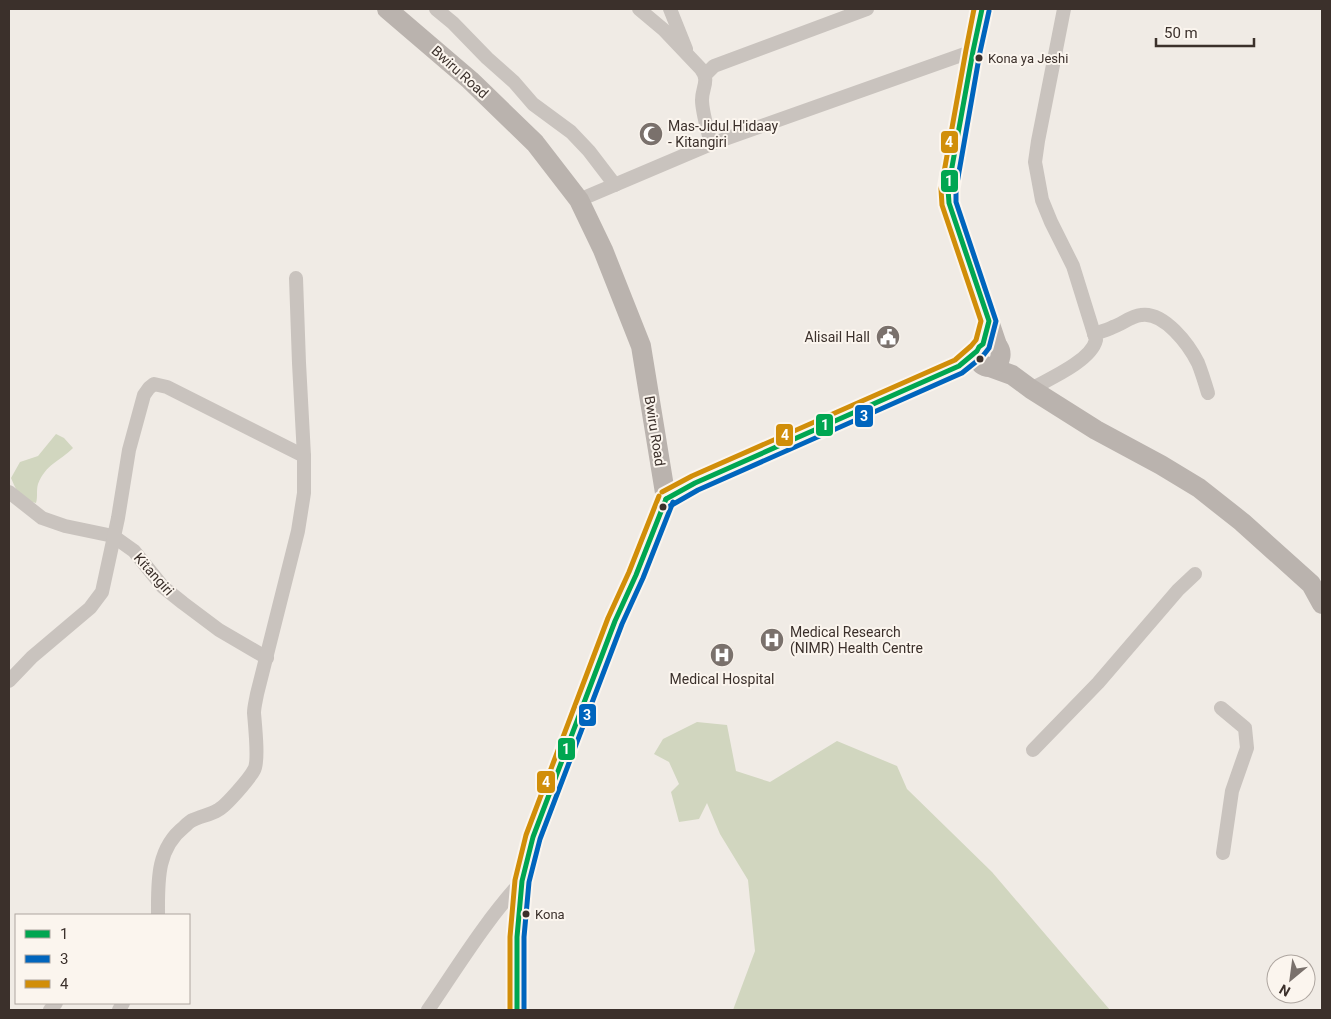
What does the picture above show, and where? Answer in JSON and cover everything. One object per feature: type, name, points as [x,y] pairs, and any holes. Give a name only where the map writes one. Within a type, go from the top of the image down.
[{"type":"main road","name":"Bwiru Road","points":[[387,9],[470,80],[535,143],[579,200],[603,250],[641,346],[666,498]]},
{"type":"main road","points":[[982,9],[948,189],[949,203],[989,321],[991,358],[1031,389],[1096,430],[1199,488],[1242,522],[1311,584],[1322,604]]},
{"type":"main road","points":[[517,1010],[516,937],[522,881],[533,837],[615,621],[636,575],[666,498],[695,483],[959,366],[991,358]]},
{"type":"street","points":[[436,9],[514,82],[533,104],[571,132],[589,151],[615,185]]},
{"type":"street","points":[[639,9],[664,30],[706,74],[702,99],[711,144]]},
{"type":"street","points":[[670,9],[688,56]]},
{"type":"street","points":[[706,74],[714,66],[867,9]]},
{"type":"street","points":[[1031,389],[1085,358],[1095,347],[1096,340],[1073,266],[1042,200],[1036,162],[1038,141],[1064,9]]},
{"type":"street","points":[[579,200],[711,144],[973,51]]},
{"type":"street","points":[[158,914],[158,886],[161,866],[165,850],[171,840],[192,820],[219,810],[233,797],[254,770],[257,761],[254,711],[298,531],[304,493],[296,278]]},
{"type":"street","points":[[1094,334],[1140,315],[1155,316],[1165,321],[1193,354],[1208,393]]},
{"type":"street","points":[[9,681],[32,657],[90,608],[102,592],[118,518],[129,450],[144,395],[154,384],[167,387],[304,456]]},
{"type":"street","name":"Kitangiri","points":[[9,492],[42,518],[65,526],[113,536],[134,551],[163,587],[183,603],[220,630],[267,658]]},
{"type":"street","points":[[1033,750],[1098,683],[1178,590],[1195,574]]},
{"type":"street","points":[[1221,708],[1245,728],[1247,748],[1232,791],[1223,853]]},
{"type":"street","points":[[428,1010],[503,902],[522,881]]},
{"type":"green space","points":[[56,434],[64,438],[73,448],[53,464],[41,477],[38,484],[36,503],[20,494],[11,478],[20,462],[38,456]]},
{"type":"green space","points":[[697,722],[727,725],[736,771],[770,782],[837,741],[897,766],[907,789],[992,872],[1110,1010],[733,1010],[755,951],[748,880],[720,834],[707,803],[699,819],[679,822],[671,792],[679,784],[669,762],[654,754],[663,739]]},
{"type":"transit line","name":"4","points":[[662,492],[692,476],[955,360],[976,340],[981,321],[942,205],[941,189],[974,9]]},
{"type":"transit line","name":"1","points":[[666,499],[695,483],[959,366],[983,344],[989,321],[949,203],[948,189],[982,9]]},
{"type":"transit line","name":"3","points":[[670,506],[698,490],[962,373],[982,357],[989,348],[996,321],[956,202],[956,189],[989,11]]},
{"type":"transit line","name":"4","points":[[510,1010],[510,937],[515,880],[526,835],[608,618],[629,572],[659,496]]},
{"type":"transit line","name":"1","points":[[517,1010],[517,937],[522,881],[533,837],[615,621],[636,575],[666,499]]},
{"type":"transit line","name":"3","points":[[524,1010],[524,937],[529,882],[540,839],[622,624],[643,578],[673,502]]},
{"type":"place","name":"Kona ya Jeshi","points":[[979,58]]},
{"type":"place","name":"Mas-Jidul H'idaay - Kitangiri","points":[[651,134]]},
{"type":"place","name":"Alisail Hall","points":[[888,337]]},
{"type":"place","name":"Medical Research (NIMR) Health Centre","points":[[772,640]]},
{"type":"place","name":"Medical Hospital","points":[[722,655]]},
{"type":"place","name":"Kona","points":[[526,914]]}]
